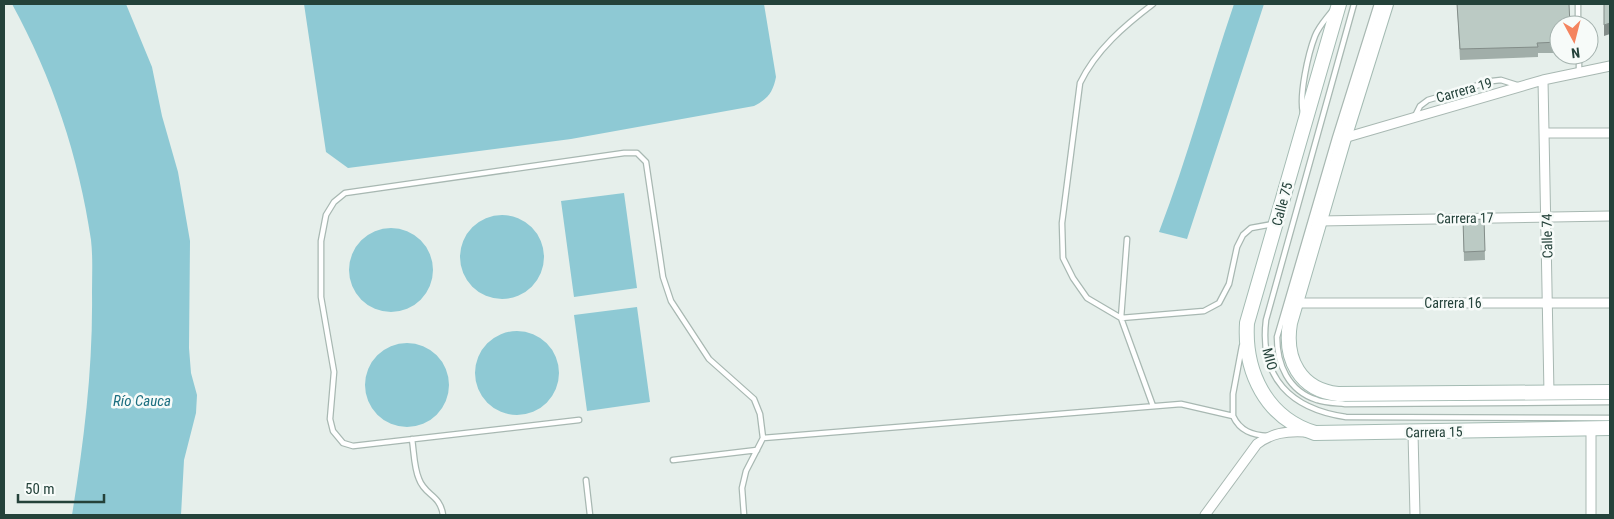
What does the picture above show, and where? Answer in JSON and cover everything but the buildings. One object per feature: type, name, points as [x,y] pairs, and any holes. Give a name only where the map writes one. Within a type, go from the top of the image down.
[{"type":"main road","name":"Calle 75","points":[[1268,402],[1256,381],[1250,364],[1247,347],[1247,322],[1339,4]]},
{"type":"main road","points":[[1386,4],[1295,303],[1288,336],[1288,348],[1295,368],[1300,375],[1317,389],[1338,394],[1610,392]]},
{"type":"main road","name":"Carrera 15","points":[[1268,402],[1291,423],[1315,433],[1413,433],[1610,428]]},
{"type":"street","name":"Carrera 19","points":[[1344,138],[1543,80],[1610,66]]},
{"type":"street","name":"Calle 74","points":[[1543,80],[1549,393]]},
{"type":"street","points":[[1544,133],[1610,133]]},
{"type":"street","name":"Carrera 17","points":[[1319,221],[1610,216]]},
{"type":"street","name":"Carrera 16","points":[[1295,303],[1610,303]]},
{"type":"street","points":[[1591,429],[1591,515]]},
{"type":"street","points":[[1205,515],[1245,458],[1268,436],[1280,432],[1315,433]]},
{"type":"street","points":[[1413,433],[1415,515]]},
{"type":"lane","points":[[1153,4],[1128,23],[1089,64],[1080,83],[1062,223],[1063,258],[1073,278],[1088,298],[1121,318],[1204,311],[1219,303],[1230,284],[1237,247],[1243,235],[1251,228],[1276,224]]},
{"type":"lane","name":"MIO","points":[[1354,4],[1266,320],[1267,361],[1281,387],[1305,406],[1325,414],[1346,417],[1610,418]]},
{"type":"lane","name":"MIO","points":[[1378,4],[1335,138],[1277,337],[1277,353],[1282,369],[1297,388],[1316,400],[1344,404],[1610,402]]},
{"type":"lane","points":[[1579,65],[1579,72]]},
{"type":"lane","name":"Carrera 19","points":[[1414,118],[1420,106],[1428,100],[1492,80],[1501,80],[1522,86]]},
{"type":"lane","points":[[579,420],[353,446],[343,443],[333,431],[330,419],[334,372],[321,298],[321,241],[326,215],[334,202],[345,193],[624,153],[637,153],[646,162],[662,277],[671,301],[710,358],[754,399],[760,414],[763,438],[746,471],[742,488],[744,515]]},
{"type":"lane","points":[[1127,239],[1121,318],[1153,406]]},
{"type":"lane","points":[[1247,322],[1233,394],[1233,416],[1238,426],[1248,432],[1268,436]]},
{"type":"lane","points":[[763,438],[1181,404],[1233,416]]},
{"type":"lane","points":[[412,439],[419,480],[427,491],[438,500],[443,515]]},
{"type":"lane","points":[[673,460],[757,450]]},
{"type":"lane","points":[[586,480],[590,515]]},
{"type":"water","name":"Río Cauca","points":[[12,4],[126,4],[152,67],[162,116],[178,172],[190,241],[189,348],[191,373],[197,395],[196,413],[184,460],[181,515],[72,515],[84,432],[91,349],[91,240],[79,178],[62,118],[40,60]]},
{"type":"water","points":[[304,4],[764,4],[776,77],[769,94],[763,101],[754,106],[571,139],[348,168],[326,152]]},
{"type":"water","points":[[1234,4],[1264,4],[1187,239],[1159,232],[1179,175]]},
{"type":"water","points":[[624,193],[637,288],[574,297],[561,201]]},
{"type":"water","points":[[502,215],[518,218],[532,227],[541,241],[544,257],[541,273],[532,287],[518,296],[502,299],[486,296],[472,287],[463,273],[460,257],[463,241],[472,227],[486,218]]},
{"type":"water","points":[[391,228],[407,231],[421,240],[430,254],[433,270],[430,286],[421,300],[407,309],[391,312],[375,309],[361,300],[352,286],[349,270],[352,254],[361,240],[375,231]]},
{"type":"water","points":[[637,307],[650,402],[587,411],[574,315]]},
{"type":"water","points":[[517,331],[533,334],[547,343],[556,357],[559,373],[556,389],[547,403],[533,412],[517,415],[501,412],[487,403],[478,389],[475,373],[478,357],[487,343],[501,334]]},
{"type":"water","points":[[407,343],[423,346],[437,355],[446,369],[449,385],[446,401],[437,415],[423,424],[407,427],[391,424],[377,415],[368,401],[365,385],[368,369],[377,355],[391,346]]}]
